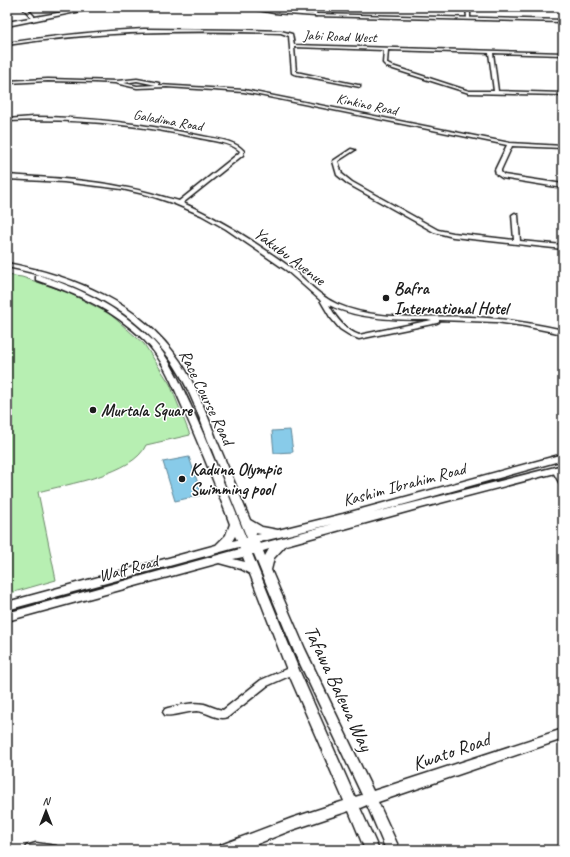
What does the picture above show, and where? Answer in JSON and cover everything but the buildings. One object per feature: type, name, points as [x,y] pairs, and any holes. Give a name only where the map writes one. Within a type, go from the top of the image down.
[{"type":"main road","points":[[7,23],[87,7]]},
{"type":"main road","points":[[7,23],[99,7]]},
{"type":"main road","points":[[244,7],[274,12],[315,15],[563,21]]},
{"type":"main road","name":"Race Course Road","points":[[7,265],[54,277],[98,294],[138,320],[156,337],[170,353],[182,373],[256,544]]},
{"type":"main road","name":"Race Course Road","points":[[7,271],[50,282],[93,299],[114,312],[147,339],[172,374],[201,438],[244,548]]},
{"type":"main road","name":"Kashim Ibrahim Road","points":[[281,538],[563,457]]},
{"type":"main road","name":"Kashim Ibrahim Road","points":[[256,544],[560,469]]},
{"type":"main road","points":[[246,521],[252,527],[281,538],[266,560],[266,569]]},
{"type":"main road","points":[[217,549],[228,541],[233,534],[235,524]]},
{"type":"main road","name":"Waff Road","points":[[7,617],[220,560],[244,548],[256,544]]},
{"type":"main road","name":"Tafawa Balewa Way","points":[[256,544],[307,667],[371,798],[393,850]]},
{"type":"main road","name":"Waff Road","points":[[7,606],[217,549],[244,548]]},
{"type":"main road","name":"Tafawa Balewa Way","points":[[244,548],[293,670],[372,850]]},
{"type":"main road","points":[[220,560],[244,566],[253,571]]},
{"type":"main road","name":"Kwato Road","points":[[226,850],[292,824],[563,734]]},
{"type":"street","points":[[24,7],[33,17]]},
{"type":"street","points":[[315,7],[315,15]]},
{"type":"street","points":[[468,7],[469,18]]},
{"type":"street","name":"Jabi Road West","points":[[7,44],[72,34],[219,29],[281,32],[290,36],[292,46],[563,54]]},
{"type":"street","points":[[292,46],[294,73],[358,86]]},
{"type":"street","points":[[386,49],[385,62],[388,66],[469,92],[563,94]]},
{"type":"street","points":[[491,52],[496,92]]},
{"type":"street","name":"Kinkino Road","points":[[7,82],[48,80],[115,82],[137,87],[167,86],[244,91],[510,144],[563,147]]},
{"type":"street","name":"Galadima Road","points":[[7,120],[50,119],[150,126],[177,131],[240,148],[242,151],[241,154],[180,202]]},
{"type":"street","points":[[510,144],[498,173],[502,176],[563,186]]},
{"type":"street","points":[[353,150],[335,161],[340,175],[350,183],[436,231],[453,235],[563,247]]},
{"type":"street","name":"Yakubu Avenue","points":[[7,177],[117,187],[180,202],[226,227],[286,269],[323,299],[336,306],[357,312],[375,315],[448,319],[485,319],[534,325],[563,332]]},
{"type":"street","points":[[515,215],[517,241]]},
{"type":"street","points":[[323,299],[344,329],[353,335],[359,336],[448,319]]},
{"type":"street","points":[[560,469],[563,482]]},
{"type":"street","points":[[168,712],[186,708],[204,708],[220,715],[224,714],[264,684],[293,670]]},
{"type":"street","points":[[30,850],[36,848],[52,850]]},
{"type":"green space","name":"Murtala Square","points":[[7,275],[22,277],[67,292],[110,314],[144,344],[170,384],[190,435],[146,445],[139,455],[114,471],[38,492],[56,580],[7,594]]},
{"type":"water","points":[[290,430],[293,452],[274,453],[272,431]]},
{"type":"water","name":"Kaduna Olympic Swimming pool","points":[[189,457],[202,495],[175,501],[163,462]]},
{"type":"place","name":"Bafra International Hotel","points":[[386,298]]},
{"type":"place","name":"Murtala Square","points":[[93,410]]},
{"type":"place","name":"Kaduna Olympic Swimming pool","points":[[182,479]]}]
